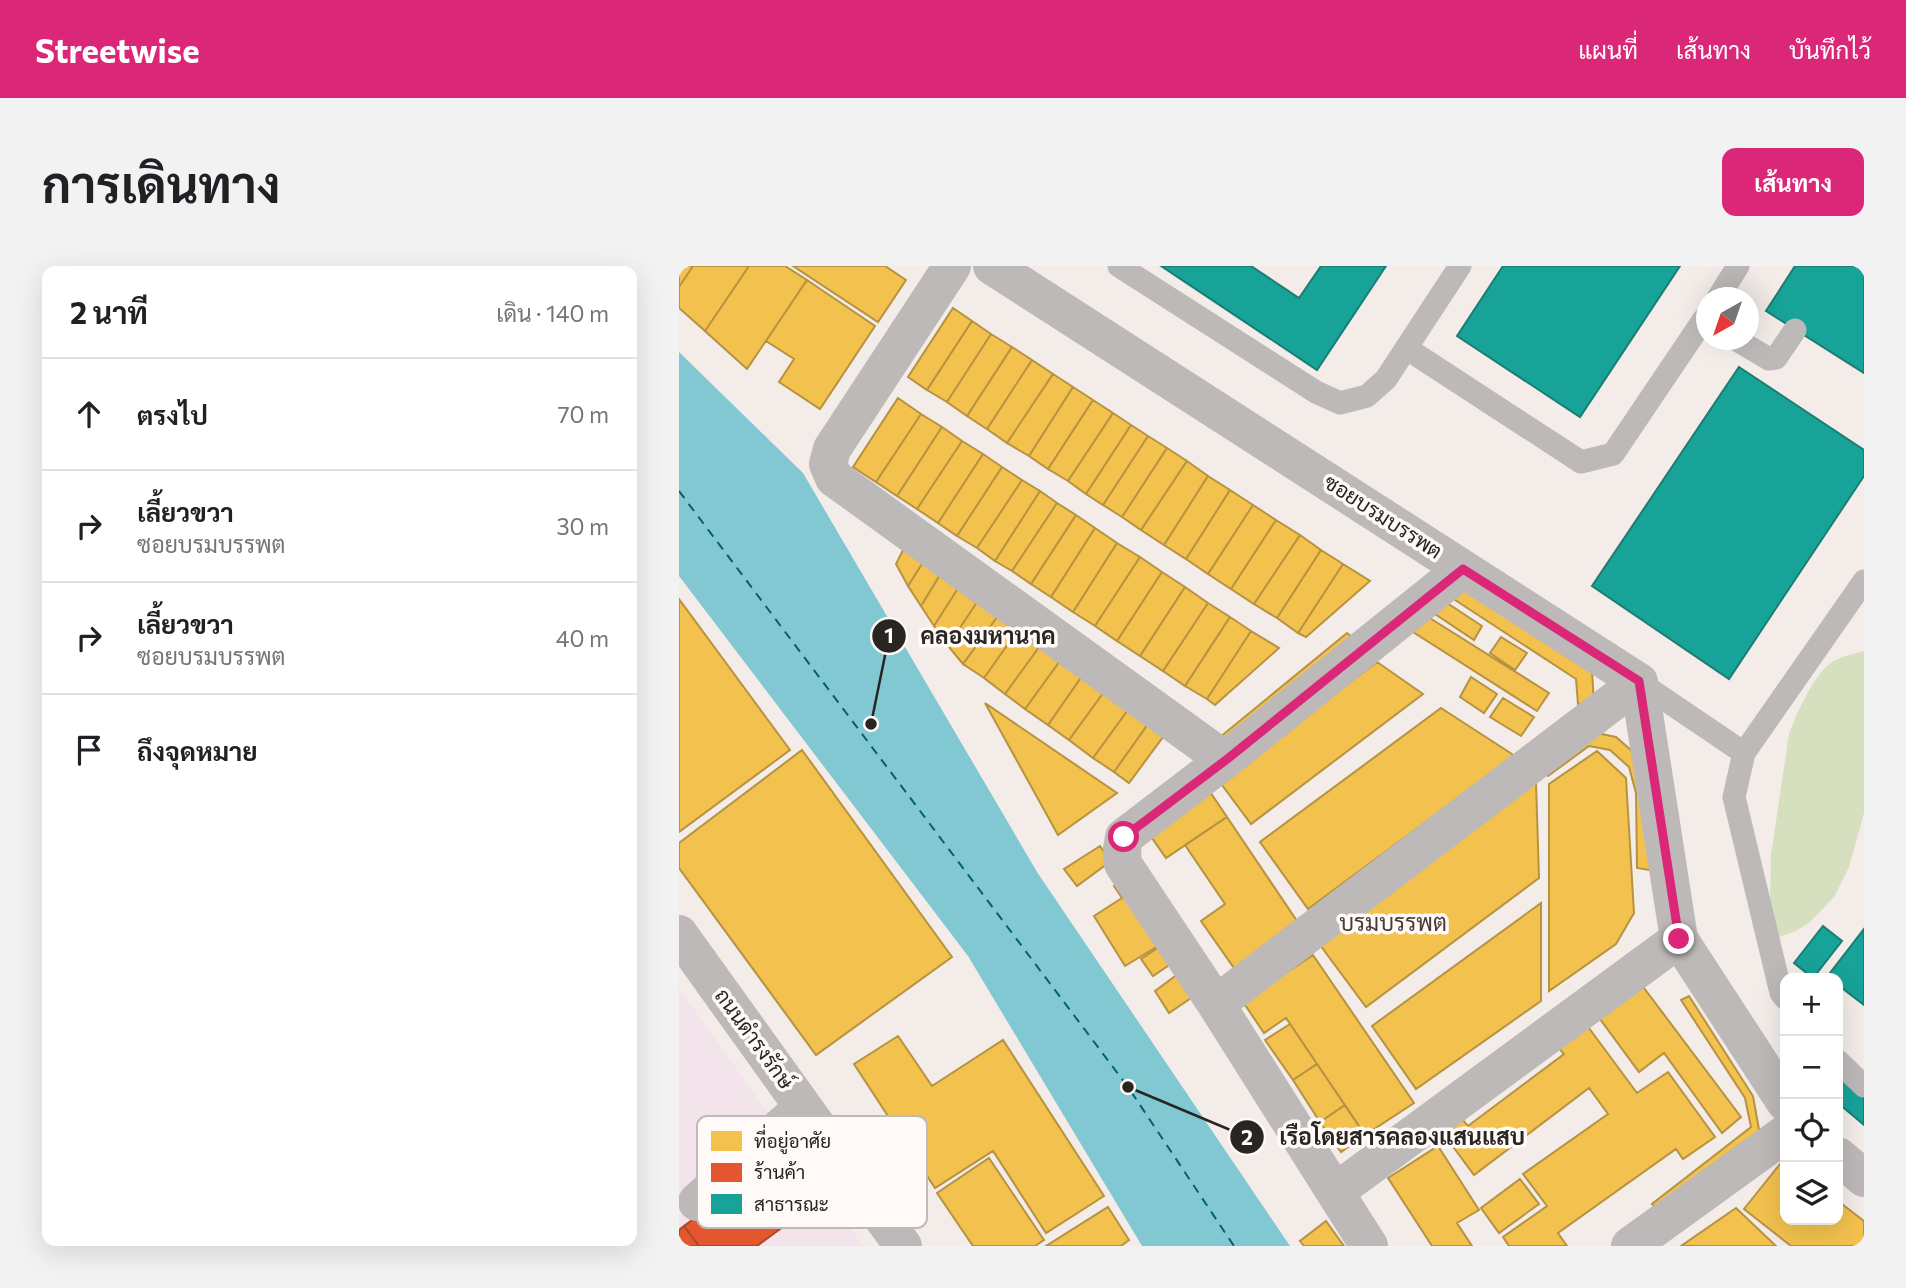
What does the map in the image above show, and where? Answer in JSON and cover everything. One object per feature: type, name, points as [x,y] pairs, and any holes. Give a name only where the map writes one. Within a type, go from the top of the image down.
[{"type":"street","points":[[952,266],[832,449],[828,464],[834,478],[1226,760]]},
{"type":"street","name":"ซอยบรมบรรพต","points":[[992,266],[1639,681]]},
{"type":"street","points":[[1369,1246],[1216,1004],[1123,864],[1122,849],[1124,837],[1226,760],[1463,569]]},
{"type":"street","points":[[1216,1004],[1639,681],[1679,939],[1783,1099]]},
{"type":"street","name":"ถนนดำรงรักษ์","points":[[679,934],[809,1116]]},
{"type":"street","points":[[1335,1192],[1679,939]]},
{"type":"street","points":[[793,1116],[803,1107]]},
{"type":"street","points":[[1630,1246],[1780,1138]]},
{"type":"street","points":[[1843,1160],[1864,1178]]},
{"type":"street","name":"ถนนดำรงรักษ์","points":[[889,1228],[902,1246]]},
{"type":"lane","points":[[1119,266],[1316,392],[1340,403],[1367,396],[1387,379],[1460,266]]},
{"type":"lane","points":[[1725,287],[1738,266]]},
{"type":"lane","points":[[1754,350],[1769,359],[1776,358],[1795,330]]},
{"type":"lane","points":[[1406,348],[1581,461],[1613,454],[1696,333]]},
{"type":"lane","points":[[1780,989],[1734,797],[1744,753],[1864,581]]},
{"type":"lane","points":[[1639,681],[1744,753]]},
{"type":"lane","points":[[1843,1066],[1864,1086]]},
{"type":"shaded area","points":[[679,988],[770,1116],[697,1116],[697,1228],[850,1228],[863,1246],[679,1246]]},
{"type":"green space","points":[[1864,651],[1864,813],[1849,867],[1834,897],[1810,922],[1779,937],[1770,906],[1771,855],[1789,734],[1806,695],[1825,667],[1839,658]]},
{"type":"water","points":[[679,352],[803,473],[1037,872],[1290,1246],[1142,1246],[968,956],[679,576]]},
{"type":"building: ที่อยู่อาศัย","points":[[679,266],[693,266],[679,287]]},
{"type":"building: ที่อยู่อาศัย","points":[[693,266],[749,266],[705,331],[679,308],[679,287]]},
{"type":"building: ที่อยู่อาศัย","points":[[749,266],[785,266],[807,280],[747,369],[705,331]]},
{"type":"building: ที่อยู่อาศัย","points":[[793,266],[885,266],[906,280],[878,322]]},
{"type":"building: ที่อยู่อาศัย","points":[[807,280],[875,326],[820,409],[779,382],[794,359],[766,341]]},
{"type":"building: ที่อยู่อาศัย","points":[[953,308],[972,321],[927,390],[908,377]]},
{"type":"building: ที่อยู่อาศัย","points":[[972,321],[991,334],[947,402],[927,390]]},
{"type":"building: ที่อยู่อาศัย","points":[[991,334],[1012,347],[967,416],[947,402]]},
{"type":"building: ที่อยู่อาศัย","points":[[1012,347],[1032,360],[987,429],[967,416]]},
{"type":"building: ที่อยู่อาศัย","points":[[1032,360],[1053,374],[1007,443],[987,429]]},
{"type":"building: ที่อยู่อาศัย","points":[[1053,374],[1073,387],[1029,456],[1007,443]]},
{"type":"building: ที่อยู่อาศัย","points":[[1073,387],[1093,400],[1048,469],[1029,456]]},
{"type":"building: ที่อยู่อาศัย","points":[[898,398],[921,414],[876,482],[853,467]]},
{"type":"building: ที่อยู่อาศัย","points":[[1093,400],[1113,413],[1068,481],[1048,469]]},
{"type":"building: ที่อยู่อาศัย","points":[[1113,413],[1131,425],[1086,494],[1068,481]]},
{"type":"building: ที่อยู่อาศัย","points":[[921,414],[942,427],[897,496],[876,482]]},
{"type":"building: ที่อยู่อาศัย","points":[[1131,425],[1148,436],[1103,505],[1086,494]]},
{"type":"building: ที่อยู่อาศัย","points":[[942,427],[962,441],[917,509],[897,496]]},
{"type":"building: ที่อยู่อาศัย","points":[[1148,436],[1167,448],[1122,517],[1103,505]]},
{"type":"building: ที่อยู่อาศัย","points":[[962,441],[983,454],[938,523],[917,509]]},
{"type":"building: ที่อยู่อาศัย","points":[[1167,448],[1187,461],[1141,530],[1122,517]]},
{"type":"building: ที่อยู่อาศัย","points":[[983,454],[1002,467],[957,536],[938,523]]},
{"type":"building: ที่อยู่อาศัย","points":[[1187,461],[1208,476],[1164,545],[1141,530]]},
{"type":"building: ที่อยู่อาศัย","points":[[1002,467],[1022,480],[977,548],[957,536]]},
{"type":"building: ที่อยู่อาศัย","points":[[1208,476],[1230,490],[1186,559],[1164,545]]},
{"type":"building: ที่อยู่อาศัย","points":[[1022,480],[1040,491],[995,561],[977,548]]},
{"type":"building: ที่อยู่อาศัย","points":[[1230,490],[1253,505],[1208,574],[1186,559]]},
{"type":"building: ที่อยู่อาศัย","points":[[1040,491],[1057,503],[1012,571],[995,561]]},
{"type":"building: ที่อยู่อาศัย","points":[[1057,503],[1076,515],[1031,584],[1012,571]]},
{"type":"building: ที่อยู่อาศัย","points":[[1253,505],[1276,520],[1231,589],[1208,574]]},
{"type":"building: ที่อยู่อาศัย","points":[[1076,515],[1095,528],[1051,597],[1031,584]]},
{"type":"building: ที่อยู่อาศัย","points":[[1276,520],[1300,535],[1254,604],[1231,589]]},
{"type":"building: ที่อยู่อาศัย","points":[[1095,528],[1117,543],[1073,612],[1051,597]]},
{"type":"building: ที่อยู่อาศัย","points":[[1300,535],[1321,550],[1277,618],[1254,604]]},
{"type":"building: ที่อยู่อาศัย","points":[[1117,543],[1140,557],[1095,626],[1073,612]]},
{"type":"building: ที่อยู่อาศัย","points":[[905,546],[925,559],[908,586],[896,564]]},
{"type":"building: ที่อยู่อาศัย","points":[[1321,550],[1343,564],[1298,633],[1277,618]]},
{"type":"building: ที่อยู่อาศัย","points":[[1140,557],[1162,572],[1117,641],[1095,626]]},
{"type":"building: ที่อยู่อาศัย","points":[[925,559],[943,570],[921,606],[908,586]]},
{"type":"building: ที่อยู่อาศัย","points":[[1343,564],[1370,581],[1306,637],[1298,633]]},
{"type":"building: ที่อยู่อาศัย","points":[[943,570],[962,582],[934,626],[921,606]]},
{"type":"building: ที่อยู่อาศัย","points":[[1162,572],[1185,587],[1140,656],[1117,641]]},
{"type":"building: ที่อยู่อาศัย","points":[[962,582],[981,596],[948,646],[934,626]]},
{"type":"building: ที่อยู่อาศัย","points":[[1457,582],[1592,670],[1594,703],[1578,704],[1576,679],[1449,596]]},
{"type":"building: ที่อยู่อาศัย","points":[[1185,587],[1208,603],[1163,671],[1140,656]]},
{"type":"building: ที่อยู่อาศัย","points":[[981,596],[1003,609],[963,664],[948,646]]},
{"type":"building: ที่อยู่อาศัย","points":[[679,599],[790,750],[679,832]]},
{"type":"building: ที่อยู่อาศัย","points":[[1441,599],[1482,626],[1474,640],[1426,608]]},
{"type":"building: ที่อยู่อาศัย","points":[[1208,603],[1230,617],[1185,686],[1163,671]]},
{"type":"building: ที่อยู่อาศัย","points":[[1003,609],[1023,623],[984,678],[963,664]]},
{"type":"building: ที่อยู่อาศัย","points":[[1425,615],[1549,693],[1537,711],[1413,632]]},
{"type":"building: ที่อยู่อาศัย","points":[[1230,617],[1251,631],[1207,699],[1185,686]]},
{"type":"building: ที่อยู่อาศัย","points":[[1023,623],[1045,639],[1005,694],[984,678]]},
{"type":"building: ที่อยู่อาศัย","points":[[1251,631],[1279,648],[1215,705],[1207,699]]},
{"type":"building: ที่อยู่อาศัย","points":[[1347,633],[1356,640],[1223,750],[1214,742]]},
{"type":"building: ที่อยู่อาศัย","points":[[1501,637],[1527,653],[1515,670],[1490,653]]},
{"type":"building: ที่อยู่อาศัย","points":[[1045,639],[1065,654],[1025,709],[1005,694]]},
{"type":"building: ที่อยู่อาศัย","points":[[1065,654],[1087,669],[1048,725],[1025,709]]},
{"type":"building: ที่อยู่อาศัย","points":[[1377,662],[1423,694],[1251,824],[1219,781]]},
{"type":"building: ที่อยู่อาศัย","points":[[1087,669],[1109,685],[1069,740],[1048,725]]},
{"type":"building: ที่อยู่อาศัย","points":[[1471,677],[1497,694],[1484,713],[1460,697]]},
{"type":"building: ที่อยู่อาศัย","points":[[1109,685],[1133,703],[1093,758],[1069,740]]},
{"type":"building: ที่อยู่อาศัย","points":[[1503,698],[1534,717],[1521,736],[1490,717]]},
{"type":"building: ที่อยู่อาศัย","points":[[985,703],[1117,793],[1058,835]]},
{"type":"building: ที่อยู่อาศัย","points":[[1133,703],[1153,717],[1114,772],[1093,758]]},
{"type":"building: ที่อยู่อาศัย","points":[[1441,708],[1515,756],[1308,909],[1260,842]]},
{"type":"building: ที่อยู่อาศัย","points":[[1153,717],[1169,729],[1129,783],[1114,772]]},
{"type":"building: ที่อยู่อาศัย","points":[[1587,731],[1616,737],[1641,759],[1650,870],[1637,868],[1636,793],[1629,767],[1610,750],[1589,746],[1548,776],[1541,768]]},
{"type":"building: ที่อยู่อาศัย","points":[[802,750],[952,957],[816,1055],[679,868],[679,843]]},
{"type":"building: ที่อยู่อาศัย","points":[[1597,751],[1626,778],[1634,913],[1616,944],[1549,991],[1549,784]]},
{"type":"building: ที่อยู่อาศัย","points":[[1536,782],[1539,878],[1366,1007],[1320,945]]},
{"type":"building: ที่อยู่อาศัย","points":[[1206,786],[1227,817],[1166,858],[1145,828]]},
{"type":"building: ที่อยู่อาศัย","points":[[1227,817],[1299,924],[1234,968],[1201,921],[1225,904],[1185,845]]},
{"type":"building: ที่อยู่อาศัย","points":[[1100,846],[1111,861],[1077,886],[1064,869]]},
{"type":"building: ที่อยู่อาศัย","points":[[1123,881],[1163,943],[1125,966],[1094,916],[1122,898],[1114,886]]},
{"type":"building: ที่อยู่อาศัย","points":[[1541,903],[1541,1001],[1416,1089],[1372,1026]]},
{"type":"building: ที่อยู่อาศัย","points":[[1164,944],[1175,961],[1153,976],[1141,959]]},
{"type":"building: ที่อยู่อาศัย","points":[[1313,955],[1414,1103],[1365,1135],[1286,1018],[1264,1033],[1243,1002]]},
{"type":"building: ที่อยู่อาศัย","points":[[1182,971],[1197,994],[1169,1013],[1155,991]]},
{"type":"building: ที่อยู่อาศัย","points":[[1641,984],[1741,1117],[1722,1133],[1664,1053],[1639,1072],[1597,1015]]},
{"type":"building: ที่อยู่อาศัย","points":[[1689,996],[1753,1096],[1760,1135],[1659,1212],[1652,1204],[1751,1127],[1745,1098],[1681,1000]]},
{"type":"building: ที่อยู่อาศัย","points":[[1290,1024],[1317,1064],[1293,1080],[1265,1040]]},
{"type":"building: ที่อยู่อาศัย","points":[[1586,1024],[1637,1093],[1668,1072],[1715,1137],[1683,1159],[1676,1149],[1558,1233],[1567,1246],[1509,1246],[1503,1237],[1547,1206],[1523,1174],[1608,1114],[1589,1088],[1474,1175],[1443,1133],[1462,1119],[1468,1126],[1564,1054],[1557,1046]]},
{"type":"building: ที่อยู่อาศัย","points":[[898,1036],[932,1086],[1003,1040],[1104,1196],[1046,1233],[993,1151],[935,1188],[927,1176],[927,1116],[888,1116],[854,1064]]},
{"type":"building: ที่อยู่อาศัย","points":[[1317,1064],[1345,1105],[1320,1122],[1293,1080]]},
{"type":"building: ที่อยู่อาศัย","points":[[1345,1105],[1365,1135],[1341,1152],[1320,1122]]},
{"type":"building: ที่อยู่อาศัย","points":[[1438,1146],[1479,1210],[1457,1223],[1472,1246],[1432,1246],[1388,1178]]},
{"type":"building: ที่อยู่อาศัย","points":[[989,1158],[1044,1240],[1035,1246],[973,1246],[937,1193]]},
{"type":"building: ที่อยู่อาศัย","points":[[1780,1164],[1780,1225],[1843,1225],[1843,1205],[1864,1221],[1864,1246],[1791,1246],[1744,1209]]},
{"type":"building: ที่อยู่อาศัย","points":[[1520,1179],[1539,1204],[1499,1233],[1481,1208]]},
{"type":"building: ที่อยู่อาศัย","points":[[1108,1207],[1129,1240],[1121,1246],[1046,1246]]},
{"type":"building: ที่อยู่อาศัย","points":[[1736,1208],[1776,1246],[1681,1246]]},
{"type":"building: ที่อยู่อาศัย","points":[[1326,1221],[1344,1246],[1304,1246],[1300,1241]]},
{"type":"building: ร้านค้า","points":[[697,1216],[697,1228],[782,1228],[757,1246],[699,1246],[684,1226]]},
{"type":"building: ร้านค้า","points":[[684,1226],[699,1246],[679,1246],[679,1230]]},
{"type":"building: สาธารณะ","points":[[1161,266],[1251,266],[1299,298],[1321,266],[1386,266],[1317,370]]},
{"type":"building: สาธารณะ","points":[[1503,266],[1680,266],[1580,417],[1457,336]]},
{"type":"building: สาธารณะ","points":[[1795,266],[1864,266],[1864,373],[1766,311]]},
{"type":"building: สาธารณะ","points":[[1739,367],[1864,450],[1864,476],[1729,679],[1592,586]]},
{"type":"building: สาธารณะ","points":[[1823,926],[1842,941],[1817,973],[1807,973],[1794,963]]},
{"type":"building: สาธารณะ","points":[[1864,929],[1864,1005],[1843,989],[1843,973],[1830,973]]},
{"type":"building: สาธารณะ","points":[[1843,1077],[1864,1093],[1864,1125],[1843,1107]]},
{"type":"ferry route","points":[[679,491],[1128,1087],[1234,1246]]},
{"type":"place","name":"คลองมหานาค","points":[[871,724]]},
{"type":"place","name":"เรือโดยสารคลองแสนแสบ","points":[[1128,1087]]},
{"type":"district","name":"บรมบรรพต","points":[[1393,923]]},
{"type":"route","points":[[1124,837],[1226,760],[1463,569],[1639,681],[1679,939]]}]
